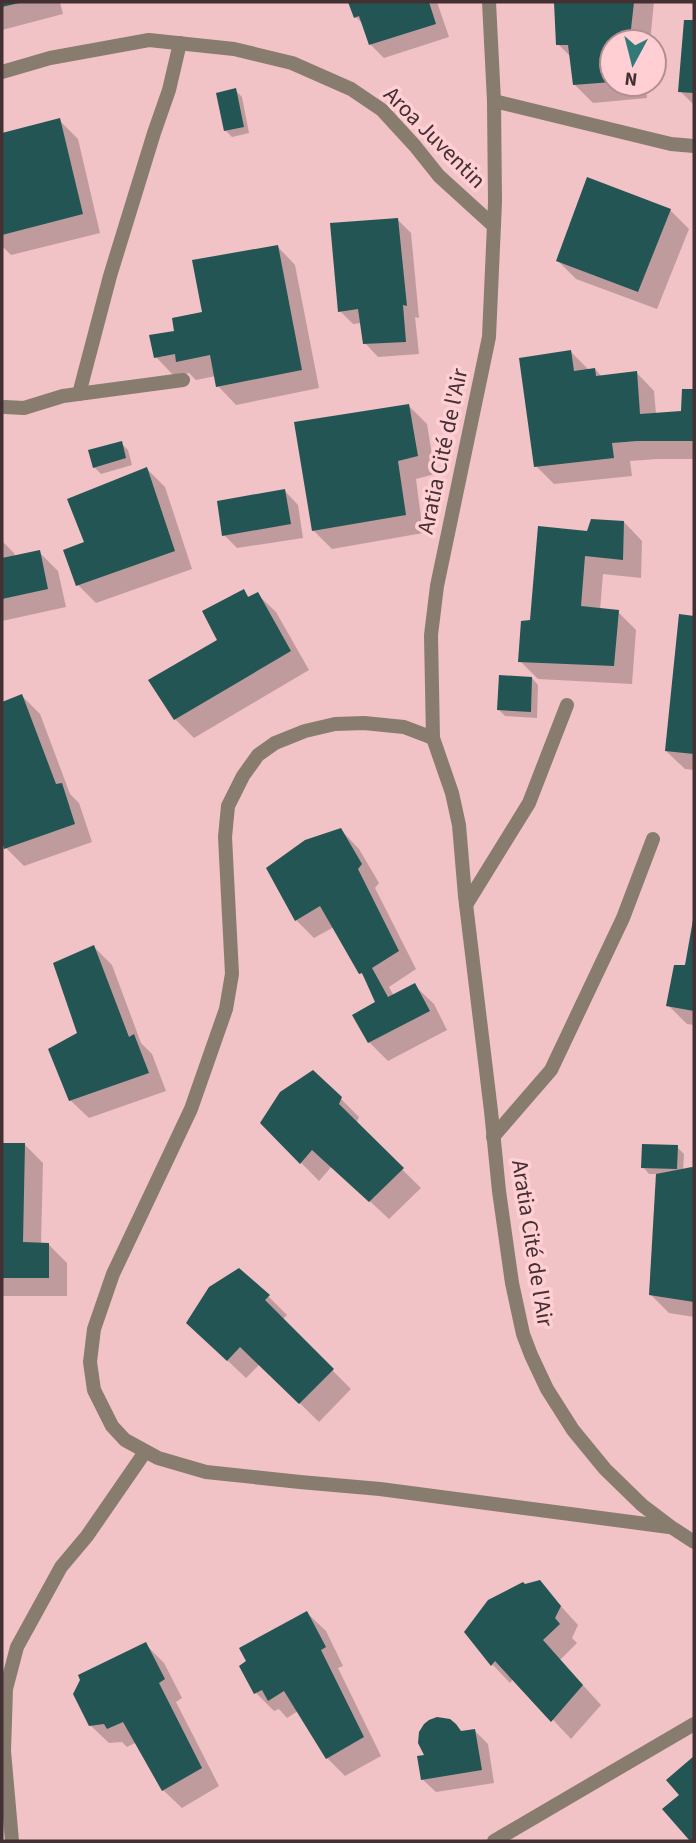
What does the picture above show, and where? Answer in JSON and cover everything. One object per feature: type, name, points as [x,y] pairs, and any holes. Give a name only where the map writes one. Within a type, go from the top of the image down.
[{"type":"street","name":"Aratia Cité de l'Air","points":[[489,2],[494,101],[494,226],[489,337],[437,586],[431,635],[433,738],[452,793],[459,825],[499,1191],[512,1283],[523,1335],[547,1389],[573,1430],[614,1478],[642,1505],[694,1542]]},
{"type":"street","name":"Aroa Juventin","points":[[2,72],[50,58],[143,41],[234,49],[292,63],[351,89],[382,110],[439,176],[494,226]]},
{"type":"street","points":[[79,394],[110,276],[169,90],[180,43]]},
{"type":"street","points":[[494,101],[671,144],[694,146]]},
{"type":"street","points":[[5,407],[24,408],[63,396],[183,380]]},
{"type":"street","points":[[466,905],[529,803],[567,705]]},
{"type":"street","points":[[433,738],[404,727],[364,723],[335,724],[275,743],[258,755],[243,776],[228,806],[225,837],[232,974],[226,1009],[191,1109],[113,1274],[94,1329],[90,1362],[94,1390],[112,1426],[125,1440],[158,1458],[206,1472],[380,1489],[671,1527]]},
{"type":"street","name":"Aratia Cité de l'Air","points":[[494,1137],[551,1070],[623,918],[653,839]]},
{"type":"street","points":[[12,1841],[4,1751],[6,1689],[17,1647],[61,1567],[87,1536],[145,1452]]},
{"type":"street","points":[[494,1841],[694,1724]]},
{"type":"building","points":[[2,2],[19,2],[19,3],[2,7]]},
{"type":"building","points":[[348,2],[429,2],[436,24],[369,45],[359,16],[354,18]]},
{"type":"building","points":[[554,2],[634,2],[631,28],[598,28],[598,83],[573,85],[568,45],[556,45]]},
{"type":"building","points":[[684,20],[694,20],[694,93],[678,92]]},
{"type":"building","points":[[236,88],[244,127],[224,131],[216,93]]},
{"type":"building","points":[[60,118],[83,214],[2,235],[2,133]]},
{"type":"building","points":[[587,177],[671,209],[638,292],[556,261]]},
{"type":"building","points":[[398,218],[407,306],[403,305],[406,342],[363,344],[358,309],[338,312],[330,223]]},
{"type":"building","points":[[278,245],[302,370],[216,387],[210,355],[176,362],[175,354],[154,358],[149,335],[174,331],[172,318],[202,312],[192,260]]},
{"type":"building","points":[[571,350],[574,371],[595,368],[596,376],[637,371],[640,414],[681,411],[682,389],[694,389],[694,441],[612,443],[614,458],[534,467],[519,358]]},
{"type":"building","points":[[409,404],[418,456],[398,461],[406,515],[312,531],[294,422]]},
{"type":"building","points":[[122,441],[126,458],[93,468],[88,450]]},
{"type":"building","points":[[147,467],[175,551],[76,586],[63,550],[84,542],[67,499]]},
{"type":"building","points":[[285,489],[291,524],[222,536],[217,501]]},
{"type":"building","points":[[591,519],[624,521],[623,560],[585,556],[581,606],[619,610],[614,666],[518,662],[521,621],[530,620],[538,526],[587,531]]},
{"type":"building","points":[[40,550],[48,589],[2,599],[2,558]]},
{"type":"building","points":[[244,589],[248,597],[258,592],[291,651],[174,720],[148,680],[217,640],[202,611]]},
{"type":"building","points":[[679,614],[694,616],[694,754],[665,751]]},
{"type":"building","points":[[499,675],[532,677],[531,712],[497,710]]},
{"type":"building","points":[[22,694],[56,784],[62,783],[75,824],[4,849],[2,702]]},
{"type":"building","points":[[341,828],[362,864],[358,869],[399,951],[372,968],[388,997],[415,983],[430,1011],[368,1043],[352,1015],[375,1002],[362,973],[359,974],[320,906],[295,921],[266,868],[305,840]]},
{"type":"building","points":[[693,920],[694,1011],[666,1006],[674,965],[685,965]]},
{"type":"building","points":[[94,945],[129,1037],[134,1034],[149,1073],[69,1101],[48,1049],[77,1033],[53,963]]},
{"type":"building","points":[[313,1070],[342,1097],[339,1104],[404,1168],[369,1202],[312,1150],[300,1164],[260,1123],[280,1092]]},
{"type":"building","points":[[2,1143],[25,1143],[23,1242],[49,1243],[49,1278],[2,1278]]},
{"type":"building","points":[[642,1144],[678,1145],[677,1169],[641,1168]]},
{"type":"building","points":[[692,1167],[694,1302],[649,1295],[656,1174]]},
{"type":"building","points":[[239,1268],[270,1295],[265,1300],[334,1369],[299,1404],[240,1347],[227,1361],[186,1323],[209,1287]]},
{"type":"building","points":[[540,1580],[561,1606],[555,1618],[560,1624],[543,1640],[583,1685],[551,1722],[495,1661],[491,1666],[464,1632],[488,1600],[523,1582],[525,1584]]},
{"type":"building","points":[[307,1611],[326,1647],[321,1650],[364,1737],[326,1759],[284,1691],[268,1701],[262,1690],[254,1694],[239,1666],[246,1661],[239,1648]]},
{"type":"building","points":[[146,1642],[165,1679],[159,1683],[202,1768],[162,1791],[123,1722],[107,1729],[104,1724],[89,1726],[73,1694],[80,1680],[78,1675]]},
{"type":"building","points":[[437,1717],[450,1719],[461,1731],[475,1729],[482,1770],[421,1780],[417,1756],[424,1755],[418,1743],[419,1732],[424,1724]]},
{"type":"building","points":[[694,1756],[694,1841],[690,1841],[662,1809],[679,1795],[666,1780]]}]
